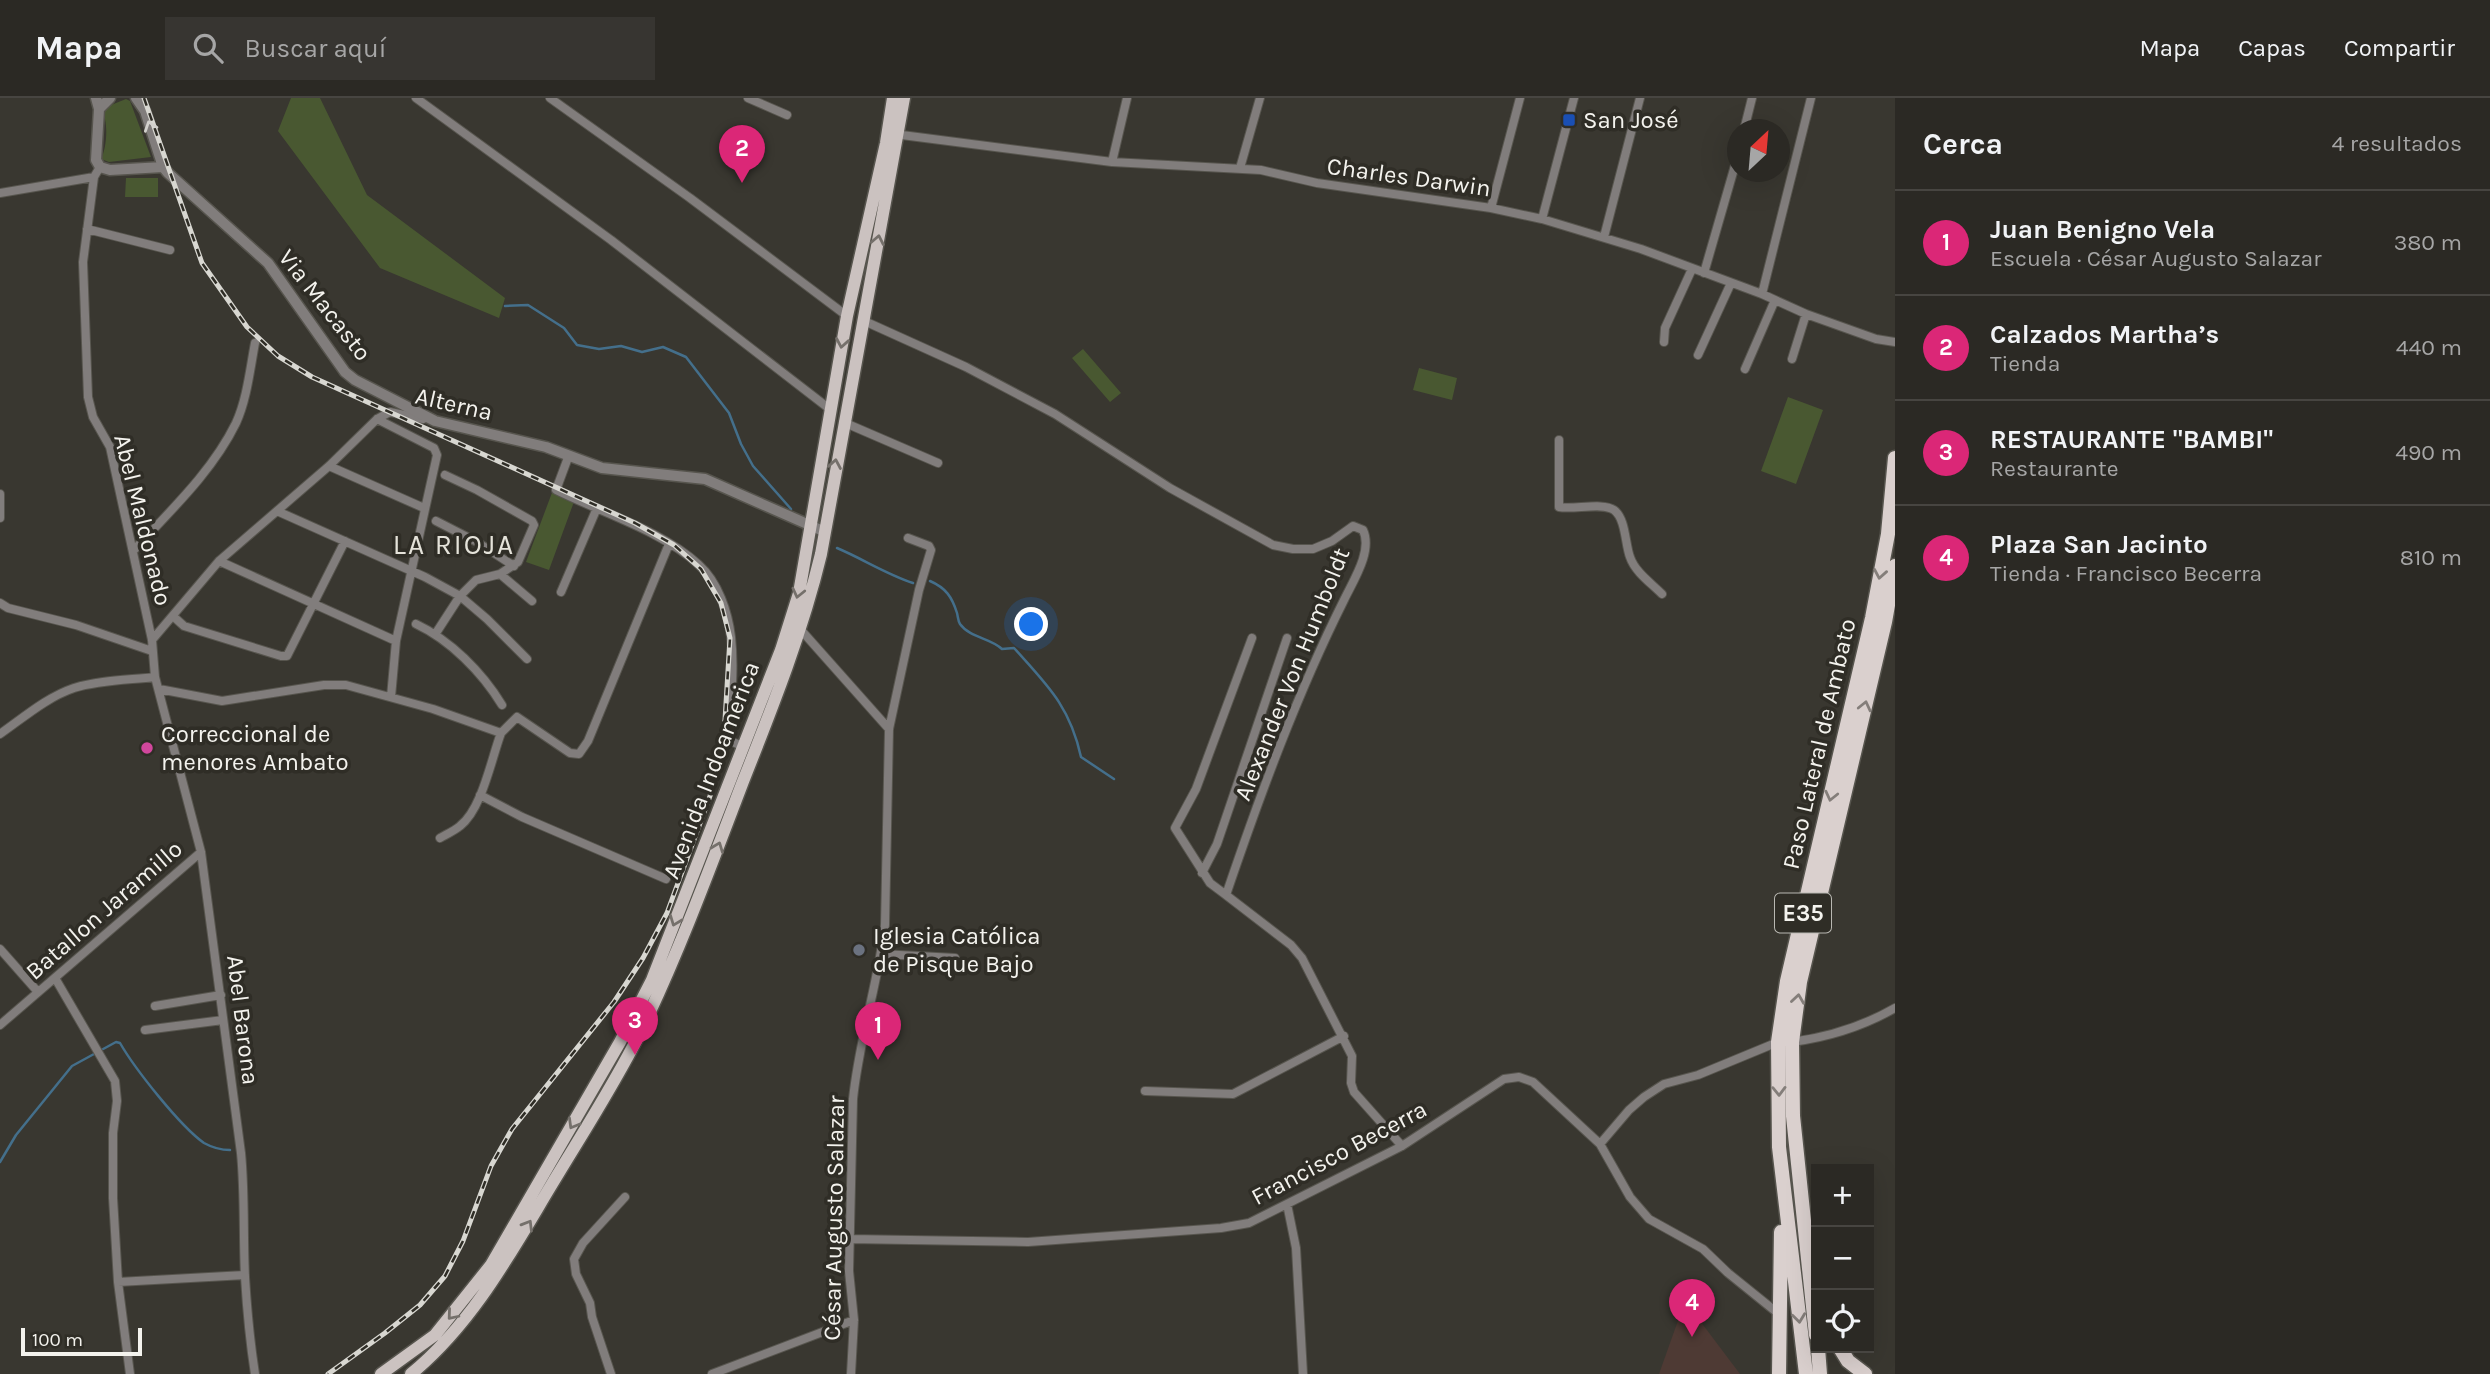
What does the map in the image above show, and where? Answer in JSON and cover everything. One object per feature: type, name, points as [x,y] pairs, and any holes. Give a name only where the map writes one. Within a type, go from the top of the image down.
[{"type":"highway","name":"Paso Lateral de Ambato","points":[[1806,1374],[1779,1147],[1787,981],[1872,618],[1888,534],[1895,458]]},
{"type":"highway","name":"Paso Lateral de Ambato","points":[[1811,1290],[1785,1042],[1885,622],[1895,566]]},
{"type":"highway","points":[[1793,1116],[1801,1146],[1811,1235]]},
{"type":"highway","points":[[1779,1147],[1782,1239],[1779,1374]]},
{"type":"highway","points":[[1819,1353],[1821,1374]]},
{"type":"highway","points":[[1843,1353],[1848,1361],[1865,1374]]},
{"type":"main road","name":"Avenida Indoamerica","points":[[817,529],[843,422],[862,320],[892,139],[893,98]]},
{"type":"main road","name":"Avenida Indoamerica","points":[[411,1374],[426,1362],[479,1303],[607,1093],[639,1035],[674,960],[821,554],[817,529],[831,410],[847,317],[904,98]]},
{"type":"main road","name":"Avenida Indoamerica","points":[[382,1374],[435,1335],[491,1265],[620,1042],[652,980],[742,746],[772,690]]},
{"type":"street","points":[[97,172],[97,104],[110,98]]},
{"type":"street","name":"Via Macasto","points":[[136,98],[145,111],[163,167],[268,264],[345,372],[435,421]]},
{"type":"street","points":[[416,98],[611,240],[831,410]]},
{"type":"street","points":[[550,98],[563,102],[847,317]]},
{"type":"street","points":[[748,98],[787,115]]},
{"type":"street","points":[[1112,162],[1127,98]]},
{"type":"street","points":[[1240,167],[1260,98]]},
{"type":"street","points":[[1491,208],[1520,98]]},
{"type":"street","points":[[1542,219],[1574,98]]},
{"type":"street","points":[[1604,237],[1640,98]]},
{"type":"street","points":[[1747,119],[1752,98]]},
{"type":"street","points":[[1762,295],[1811,98]]},
{"type":"street","name":"Charles Darwin","points":[[892,139],[1112,162],[1240,167],[1317,183],[1491,208],[1604,237],[1806,314],[1876,339],[1895,342]]},
{"type":"street","points":[[147,167],[154,164],[159,155]]},
{"type":"street","points":[[0,193],[97,172],[163,167]]},
{"type":"street","name":"Abel Maldonado","points":[[97,172],[83,262],[89,407],[110,447],[152,640],[155,677]]},
{"type":"street","points":[[1704,273],[1730,182]]},
{"type":"street","points":[[87,229],[170,250]]},
{"type":"street","points":[[1664,342],[1665,328],[1692,269]]},
{"type":"street","points":[[1698,355],[1731,284]]},
{"type":"street","points":[[1745,369],[1775,300]]},
{"type":"street","points":[[1792,359],[1806,314]]},
{"type":"street","name":"Alexander Von Humboldt","points":[[862,320],[966,367],[1055,414],[1170,488],[1273,545],[1313,549],[1332,541],[1353,526],[1363,530],[1366,543],[1358,572],[1320,648],[1226,895],[1202,873],[1175,828],[1195,792],[1252,638]]},
{"type":"street","points":[[133,551],[203,475],[236,423],[255,343]]},
{"type":"street","name":"Alterna","points":[[152,640],[219,561],[329,466],[377,419],[396,412],[546,447],[613,470],[705,479],[817,529]]},
{"type":"street","points":[[377,419],[437,451],[396,641],[391,697]]},
{"type":"street","points":[[843,422],[938,464]]},
{"type":"street","points":[[1559,440],[1559,508],[1605,507],[1614,510],[1620,518],[1630,559],[1635,568],[1662,594]]},
{"type":"street","points":[[569,455],[556,490],[669,544],[699,565],[722,601],[732,648],[728,740],[742,746]]},
{"type":"street","points":[[329,466],[424,508]]},
{"type":"street","points":[[436,633],[460,596],[476,580],[500,574],[514,566],[534,530],[532,521],[445,475]]},
{"type":"street","points":[[0,494],[0,518]]},
{"type":"street","points":[[561,592],[597,508]]},
{"type":"street","points":[[277,511],[460,596],[527,659]]},
{"type":"street","points":[[436,522],[477,542],[514,566]]},
{"type":"street","name":"César Augusto Salazar","points":[[851,1374],[854,1320],[849,1239],[856,1077],[885,925],[890,729],[919,590],[931,550],[908,538]]},
{"type":"street","points":[[174,617],[184,626],[287,656],[345,541]]},
{"type":"street","points":[[440,838],[460,826],[470,815],[480,795],[500,733],[517,717],[570,752],[575,754],[582,751],[669,544]]},
{"type":"street","points":[[219,561],[396,641]]},
{"type":"street","points":[[500,574],[532,601]]},
{"type":"street","points":[[0,603],[8,608],[76,625],[152,652]]},
{"type":"street","points":[[416,624],[436,633],[484,680],[502,705]]},
{"type":"street","points":[[795,628],[890,729]]},
{"type":"street","points":[[1202,873],[1217,844],[1287,638]]},
{"type":"street","points":[[0,734],[56,696],[72,689],[91,684],[155,677]]},
{"type":"street","name":"Abel Barona","points":[[155,677],[201,852],[242,1165],[248,1332],[255,1374]]},
{"type":"street","points":[[159,689],[222,701],[334,684],[391,697],[500,733]]},
{"type":"street","points":[[480,795],[522,817],[666,879]]},
{"type":"street","name":"Batallon Jaramillo","points":[[0,1025],[201,852]]},
{"type":"street","points":[[1226,895],[1297,950],[1344,1037],[1353,1063],[1351,1083],[1354,1092],[1402,1146]]},
{"type":"street","points":[[0,948],[38,992]]},
{"type":"street","points":[[881,954],[955,958]]},
{"type":"street","points":[[55,978],[115,1081],[117,1101],[113,1133],[113,1198],[118,1282],[130,1374]]},
{"type":"street","points":[[155,1006],[221,995]]},
{"type":"street","points":[[1600,1144],[1629,1110],[1664,1084],[1698,1075],[1785,1042],[1848,1030],[1895,1008]]},
{"type":"street","points":[[145,1030],[223,1020]]},
{"type":"street","points":[[1145,1091],[1233,1094],[1344,1037]]},
{"type":"street","name":"Francisco Becerra","points":[[849,1239],[1028,1242],[1221,1228],[1249,1223],[1402,1146],[1504,1079],[1519,1077],[1533,1082],[1600,1144],[1630,1197],[1649,1219],[1703,1249],[1780,1315]]},
{"type":"street","points":[[611,1374],[590,1303],[576,1274],[574,1259],[583,1244],[625,1197]]},
{"type":"street","points":[[1287,1205],[1296,1248],[1303,1374]]},
{"type":"street","points":[[118,1282],[245,1275]]},
{"type":"street","points":[[712,1374],[854,1320]]},
{"type":"shaded area","points":[[1685,1301],[1740,1374],[1659,1374]]},
{"type":"green space","points":[[291,98],[320,98],[367,195],[505,298],[499,318],[380,268],[278,131]]},
{"type":"green space","points":[[126,99],[130,101],[151,157],[109,162],[101,159],[106,134],[101,109]]},
{"type":"green space","points":[[126,178],[158,178],[158,197],[125,197]]},
{"type":"green space","points":[[1083,349],[1121,393],[1110,402],[1072,358]]},
{"type":"green space","points":[[1419,368],[1457,378],[1452,400],[1413,390]]},
{"type":"green space","points":[[1788,397],[1823,410],[1796,484],[1761,471]]},
{"type":"green space","points":[[553,490],[575,499],[549,570],[526,562]]},
{"type":"waterway","points":[[505,306],[528,305],[564,328],[577,345],[599,349],[621,346],[642,352],[663,347],[686,357],[729,413],[753,466],[791,509]]},
{"type":"waterway","points":[[837,548],[913,583]]},
{"type":"waterway","points":[[930,581],[948,594],[964,629],[1002,649],[1014,648],[1047,685],[1064,710],[1081,757],[1114,779]]},
{"type":"waterway","points":[[0,1162],[16,1135],[72,1066],[116,1042],[120,1043],[159,1096],[194,1135],[210,1146],[230,1150]]},
{"type":"railway","points":[[144,98],[202,263],[247,327],[278,356],[312,377],[635,523],[674,545],[701,569],[721,603],[730,638],[725,720],[710,796],[667,913],[643,958],[614,1002],[512,1129],[491,1166],[463,1241],[445,1276],[420,1305],[328,1374]]},
{"type":"place","name":"San José","points":[[1569,120]]},
{"type":"place","name":"Calzados Martha’s","points":[[742,183]]},
{"type":"place","name":"Correccional de menores Ambato","points":[[147,748]]},
{"type":"place","name":"Iglesia Católica de Pisque Bajo","points":[[859,950]]},
{"type":"place","name":"RESTAURANTE \"BAMBI\"","points":[[635,1055]]},
{"type":"place","name":"Juan Benigno Vela","points":[[878,1060]]},
{"type":"place","name":"Plaza San Jacinto","points":[[1692,1337]]},
{"type":"district","name":"LA RIOJA","points":[[454,544]]}]
